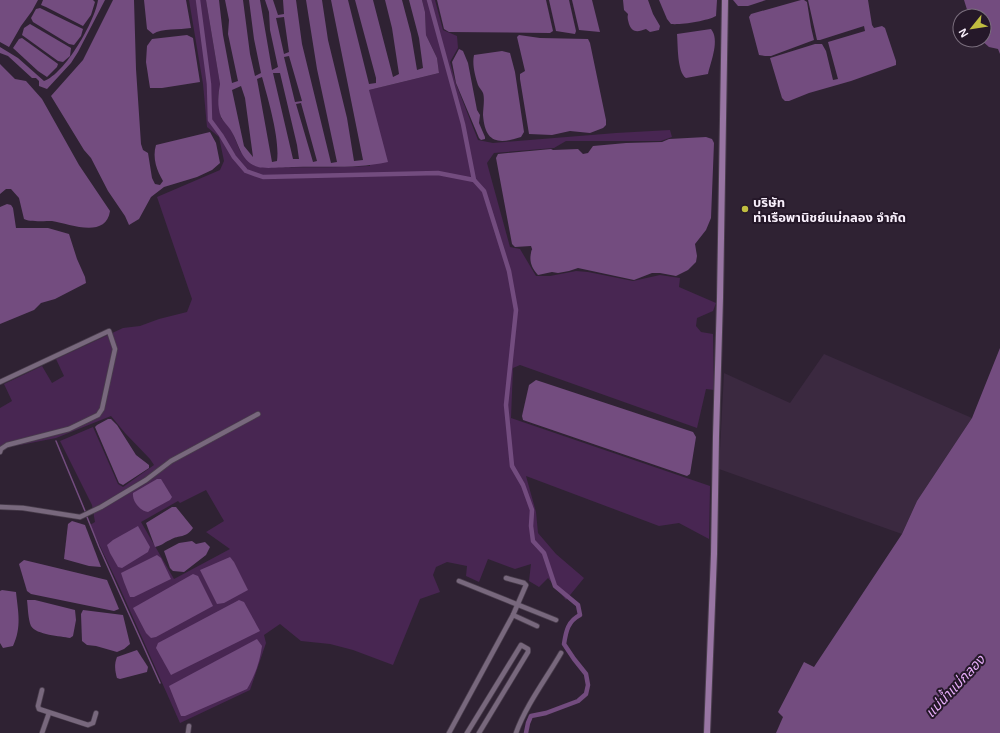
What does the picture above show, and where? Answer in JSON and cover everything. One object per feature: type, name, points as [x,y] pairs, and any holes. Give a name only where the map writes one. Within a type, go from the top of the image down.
[{"type":"street","points":[[707,733],[720,298],[725,0]]},
{"type":"street","points":[[0,382],[109,331],[115,348],[102,409],[98,415],[69,429],[8,445],[0,452]]},
{"type":"street","points":[[0,507],[23,508],[80,517],[101,507],[146,480],[171,461],[258,414]]},
{"type":"street","points":[[449,733],[513,615],[526,585],[524,583],[506,578]]},
{"type":"street","points":[[459,581],[556,620]]},
{"type":"street","points":[[513,615],[537,626]]},
{"type":"street","points":[[467,733],[521,645],[528,650],[528,652],[479,733]]},
{"type":"street","points":[[516,733],[523,717],[561,653]]},
{"type":"street","points":[[42,690],[38,708],[49,713],[90,725],[94,721],[96,713]]},
{"type":"street","points":[[42,733],[49,713]]},
{"type":"street","points":[[188,733],[189,726]]},
{"type":"shaded area","points":[[189,0],[206,0],[220,84],[218,97],[221,118],[231,129],[240,151],[258,167],[370,166],[369,90],[439,73],[437,58],[426,35],[425,12],[422,0],[435,0],[443,30],[457,36],[458,48],[450,62],[456,84],[478,140],[493,143],[670,130],[672,137],[661,141],[566,141],[554,148],[494,153],[487,163],[510,247],[520,249],[536,276],[550,276],[576,271],[633,281],[660,275],[680,278],[679,287],[716,303],[713,311],[697,318],[696,326],[701,332],[713,334],[714,390],[706,389],[697,428],[520,365],[513,368],[511,418],[710,486],[709,539],[679,523],[659,526],[526,476],[536,512],[538,533],[556,554],[584,578],[566,600],[548,578],[539,587],[529,581],[531,564],[515,569],[488,559],[479,582],[466,576],[467,566],[447,562],[436,567],[433,575],[440,592],[420,599],[393,665],[353,650],[330,644],[301,641],[280,624],[264,635],[266,643],[250,690],[180,723],[90,525],[95,522],[92,505],[60,441],[93,427],[118,484],[123,487],[154,465],[111,416],[56,438],[20,445],[0,446],[0,408],[12,401],[4,384],[42,366],[52,383],[64,376],[56,359],[123,328],[140,326],[159,319],[187,312],[192,299],[157,197],[220,170],[224,161],[219,137],[207,127],[203,84]],"holes":[[[206,490],[224,521],[206,532],[230,549],[174,579],[141,522],[178,501],[180,503]]]},
{"type":"shaded area","points":[[824,354],[972,418],[917,501],[902,534],[719,469],[724,373],[790,403]]},
{"type":"water","points":[[0,0],[38,0],[9,47],[0,42]]},
{"type":"water","points":[[43,0],[93,0],[95,2],[91,15],[83,26],[41,5]]},
{"type":"water","points":[[98,0],[105,0],[78,52],[71,63],[47,89],[39,86],[39,81],[36,78],[32,78],[8,56],[0,53],[0,47],[18,58],[44,81],[61,68],[78,46],[91,21]]},
{"type":"water","points":[[113,0],[134,0],[136,69],[141,144],[143,150],[148,153],[152,178],[155,184],[160,185],[163,181],[156,164],[156,145],[210,132],[216,143],[220,163],[212,170],[197,177],[164,187],[151,197],[139,219],[129,225],[125,216],[108,191],[91,158],[84,150],[51,96],[83,60]]},
{"type":"water","points":[[144,0],[186,0],[191,28],[166,30],[153,34],[147,29]]},
{"type":"water","points":[[206,0],[219,0],[223,35],[232,83],[238,81],[228,34],[229,20],[225,0],[243,0],[250,54],[255,76],[261,73],[254,39],[249,0],[260,0],[272,70],[278,67],[270,30],[269,12],[265,0],[273,0],[278,15],[284,14],[283,0],[296,0],[302,44],[331,163],[337,162],[317,69],[306,0],[322,0],[328,40],[347,118],[354,161],[363,160],[331,0],[348,0],[369,84],[376,83],[376,78],[355,0],[373,0],[393,77],[399,74],[392,28],[385,0],[402,0],[411,34],[417,70],[423,68],[419,38],[409,0],[422,0],[425,12],[426,35],[437,58],[439,73],[369,90],[388,162],[352,166],[265,168],[258,167],[247,161],[233,134],[221,117],[218,100],[220,84]],"holes":[[[284,17],[289,52],[284,54],[276,18]],[[289,56],[302,101],[295,102],[284,57]],[[273,73],[280,73],[299,159],[293,159]],[[262,77],[270,107],[277,142],[277,161],[272,162],[257,79]],[[241,86],[245,98],[253,157],[244,146],[232,90]],[[301,103],[317,161],[313,162],[296,104]]]},
{"type":"water","points":[[437,0],[546,0],[553,31],[550,33],[449,32],[444,29]]},
{"type":"water","points":[[549,0],[569,0],[576,31],[575,34],[556,31]]},
{"type":"water","points":[[572,0],[592,0],[600,32],[579,30]]},
{"type":"water","points":[[623,0],[648,0],[653,14],[660,26],[659,30],[650,32],[646,29],[638,31],[632,29],[629,24],[628,14],[624,10]]},
{"type":"water","points":[[659,0],[717,0],[716,16],[707,20],[671,24],[667,19]]},
{"type":"water","points":[[733,0],[766,0],[748,6],[738,6]]},
{"type":"water","points":[[801,0],[807,2],[814,40],[771,56],[759,55],[749,17],[751,14]]},
{"type":"water","points":[[808,0],[868,0],[872,25],[874,28],[882,26],[885,28],[896,65],[851,81],[785,101],[782,98],[770,58],[815,44],[822,44],[826,51],[833,80],[838,79],[828,42],[865,31],[864,26],[817,40]]},
{"type":"water","points":[[964,0],[1000,0],[1000,54],[998,49],[992,48],[992,8],[966,8]]},
{"type":"water","points":[[40,8],[83,29],[81,36],[74,45],[69,44],[33,22],[31,18],[36,9]]},
{"type":"water","points":[[30,24],[71,48],[70,56],[63,62],[58,61],[22,35],[24,28]]},
{"type":"water","points":[[711,29],[714,34],[715,45],[708,74],[686,78],[683,75],[679,64],[677,34]]},
{"type":"water","points":[[187,35],[193,38],[200,82],[162,88],[150,88],[146,62],[147,46],[152,39]]},
{"type":"water","points":[[519,35],[540,38],[588,39],[606,120],[606,125],[603,128],[590,133],[570,131],[552,135],[529,134],[520,79],[520,74],[525,71],[517,37]]},
{"type":"water","points":[[22,38],[58,64],[47,77],[38,71],[13,48],[19,39]]},
{"type":"water","points":[[459,49],[463,51],[468,63],[477,110],[480,115],[479,123],[485,139],[481,140],[479,138],[456,83],[452,62]]},
{"type":"water","points":[[502,51],[510,53],[515,72],[524,132],[521,137],[499,141],[490,136],[486,131],[483,115],[484,95],[478,86],[473,62],[474,55]]},
{"type":"water","points":[[0,64],[15,79],[26,81],[42,99],[79,165],[110,211],[107,220],[102,225],[86,228],[52,221],[29,221],[24,219],[19,198],[11,189],[6,189],[0,194]]},
{"type":"water","points":[[706,137],[712,139],[714,143],[711,218],[706,230],[695,244],[697,256],[696,262],[688,270],[676,276],[652,273],[634,280],[578,268],[558,273],[552,272],[538,275],[531,262],[531,246],[515,247],[512,244],[496,158],[498,154],[551,149],[578,149],[583,154],[588,153],[593,146],[662,142],[669,139]]},
{"type":"water","points":[[7,204],[11,205],[13,208],[16,228],[48,228],[69,234],[86,283],[55,299],[41,303],[34,310],[0,324],[0,207]]},
{"type":"water","name":"แม่น้ำแม่กลอง","points":[[1000,348],[1000,733],[776,733],[783,717],[778,712],[804,662],[814,667],[902,534],[917,501],[972,418]]},
{"type":"water","points":[[536,380],[693,432],[696,437],[690,474],[687,476],[523,420],[522,416],[529,385]]},
{"type":"water","points":[[108,419],[111,419],[117,425],[136,455],[149,465],[149,468],[123,485],[119,483],[95,427]]},
{"type":"water","points":[[157,479],[161,479],[172,497],[170,500],[148,512],[142,510],[135,502],[133,493]]},
{"type":"water","points":[[172,507],[176,507],[193,528],[185,535],[174,538],[155,547],[146,523]]},
{"type":"water","points":[[72,521],[85,525],[101,567],[89,566],[64,559],[68,524]]},
{"type":"water","points":[[138,526],[150,547],[148,552],[122,568],[118,567],[107,545]]},
{"type":"water","points":[[192,541],[196,544],[205,542],[210,547],[206,555],[184,572],[173,571],[170,568],[164,551],[179,543]]},
{"type":"water","points":[[157,555],[161,558],[171,579],[134,597],[130,597],[121,573]]},
{"type":"water","points":[[230,557],[248,590],[224,603],[217,604],[200,570]]},
{"type":"water","points":[[24,560],[107,580],[119,609],[114,611],[31,594],[27,591],[19,564]]},
{"type":"water","points":[[193,574],[198,576],[213,606],[156,637],[151,638],[146,633],[133,608]]},
{"type":"water","points":[[0,591],[16,592],[19,619],[18,632],[13,646],[3,648],[0,643]]},
{"type":"water","points":[[27,600],[35,600],[75,610],[76,620],[73,636],[70,638],[55,636],[34,629],[29,620]]},
{"type":"water","points":[[239,600],[244,602],[260,631],[171,675],[156,648],[158,643]]},
{"type":"water","points":[[83,610],[123,615],[130,644],[117,652],[87,645],[82,641],[81,614]]},
{"type":"water","points":[[257,639],[262,646],[261,652],[255,674],[247,689],[185,716],[181,716],[169,686]]},
{"type":"water","points":[[137,650],[148,667],[147,672],[120,679],[117,678],[115,662],[117,657]]},
{"type":"waterway","points":[[198,0],[209,84],[210,120],[234,157],[246,171],[263,177],[438,173],[474,180],[484,191],[509,271],[516,310],[506,405],[512,466],[523,485],[532,510],[531,526],[533,541],[544,553],[555,586],[578,605],[580,615],[570,623],[564,644],[586,674],[588,685],[586,694],[578,701],[546,713],[531,716],[526,733]]},
{"type":"waterway","points":[[429,0],[463,124],[474,180]]},
{"type":"waterway","points":[[56,441],[85,511]]},
{"type":"waterway","points":[[87,517],[160,683]]},
{"type":"place","name":"บริษัท ท่าเรือพานิชย์แม่กลอง จำกัด","points":[[745,209]]}]
